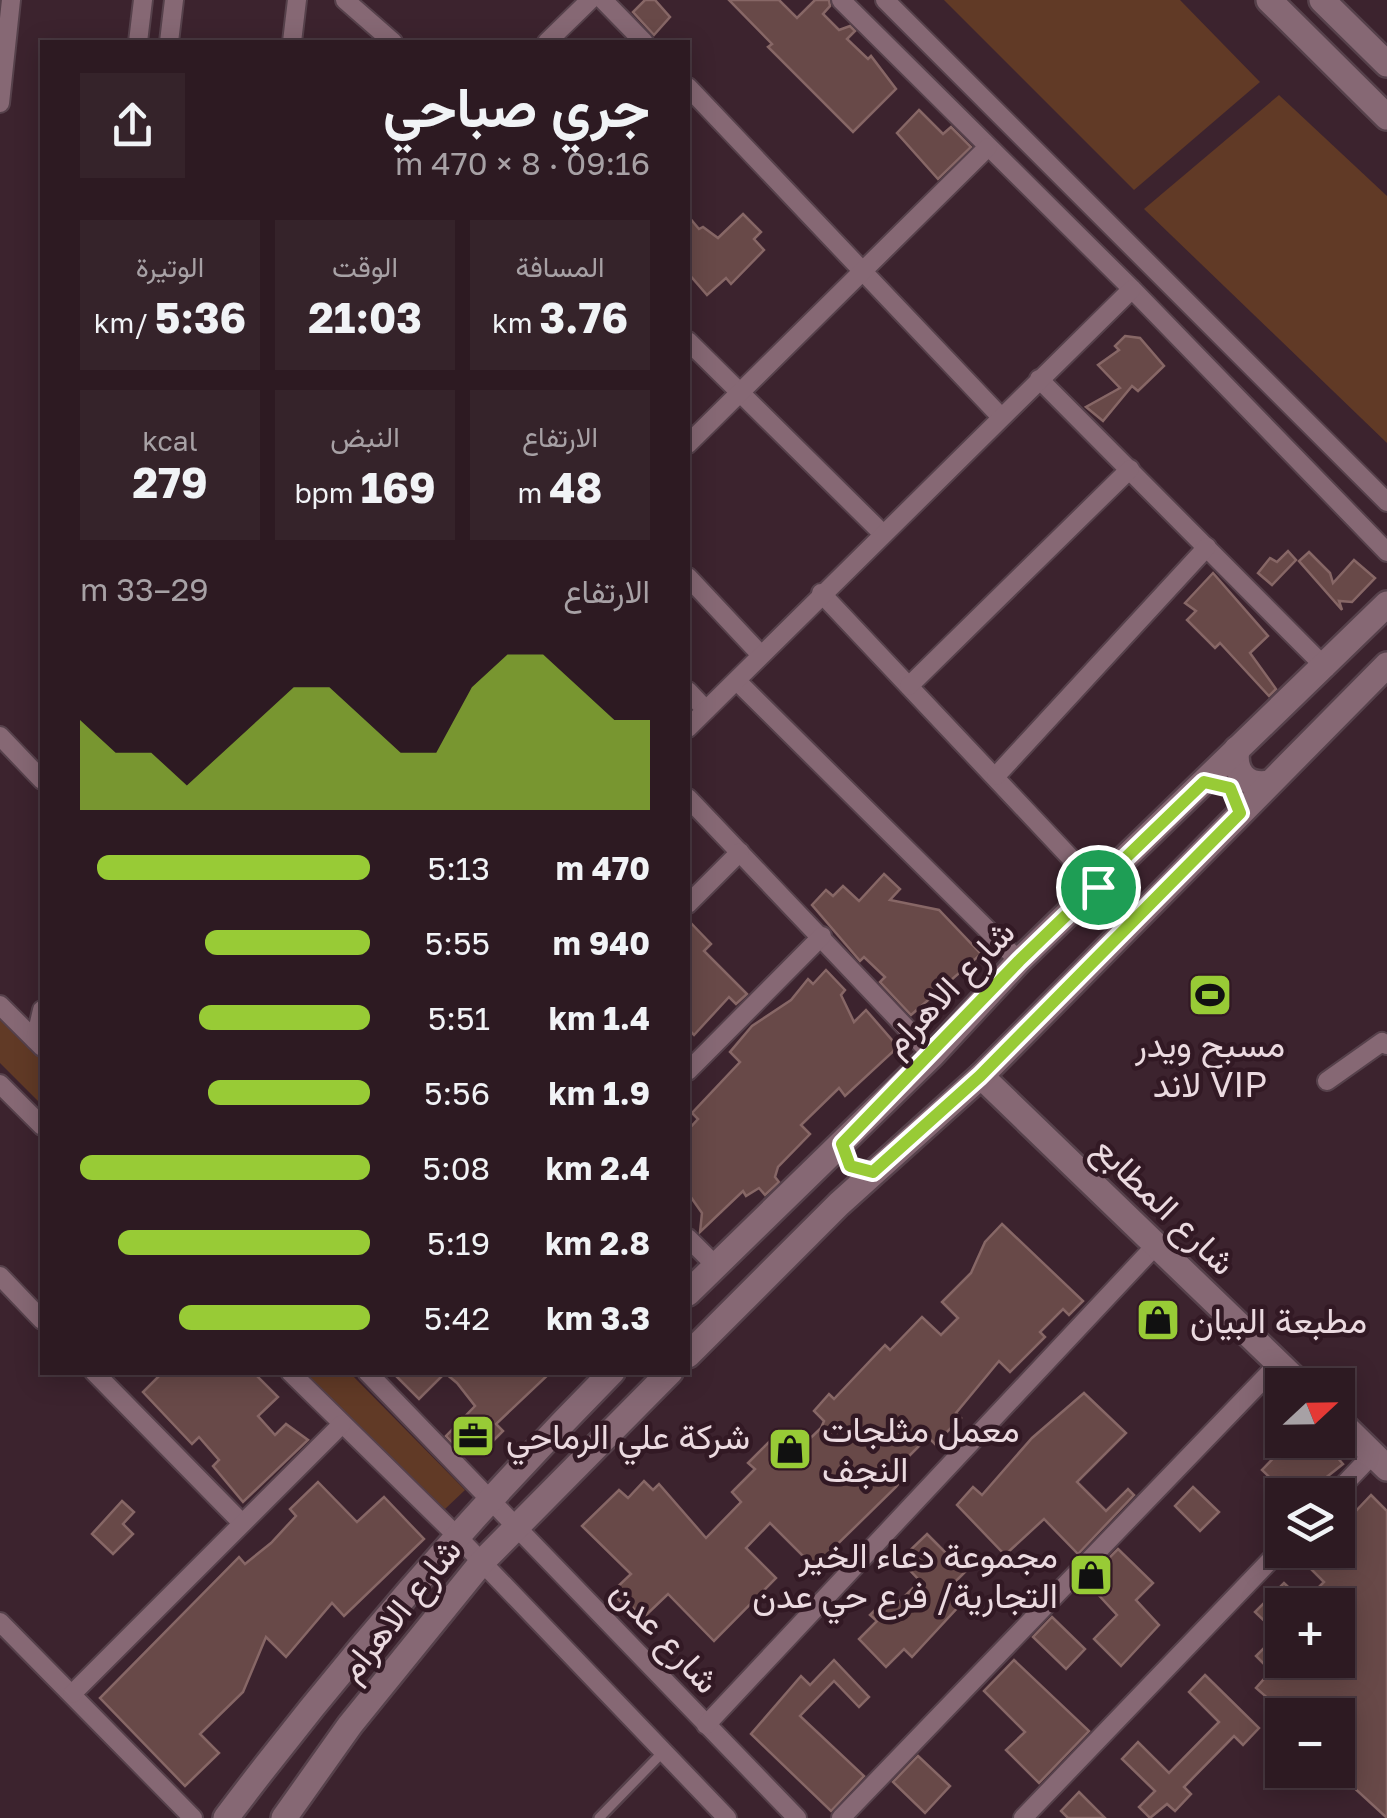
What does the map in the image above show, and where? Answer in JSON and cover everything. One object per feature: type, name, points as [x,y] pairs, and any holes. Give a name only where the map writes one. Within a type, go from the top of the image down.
[{"type":"main road","points":[[1269,0],[1387,116]]},
{"type":"main road","points":[[1322,0],[1387,64]]},
{"type":"main road","name":"شارع الاهرام","points":[[690,1292],[932,1055],[1019,961],[1326,668],[1387,604]]},
{"type":"main road","points":[[690,1353],[839,1204],[980,1076],[1387,664]]},
{"type":"main road","points":[[1237,749],[1235,759],[1242,777],[1250,782],[1269,783]]},
{"type":"main road","points":[[1204,782],[1230,788],[1240,813]]},
{"type":"main road","name":"شارع المطابع","points":[[980,1076],[1284,1368]]},
{"type":"main road","points":[[842,1144],[850,1166],[873,1172]]},
{"type":"main road","points":[[812,1173],[834,1184],[839,1204]]},
{"type":"main road","name":"شارع الاهرام","points":[[226,1818],[338,1672],[455,1534],[609,1375]]},
{"type":"main road","name":"شارع الاهرام","points":[[284,1818],[350,1725],[482,1562],[667,1375]]},
{"type":"main road","points":[[1355,1437],[1380,1461]]},
{"type":"street","points":[[0,103],[11,0]]},
{"type":"street","points":[[138,40],[143,0]]},
{"type":"street","points":[[169,40],[174,0]]},
{"type":"street","points":[[292,40],[298,0]]},
{"type":"street","points":[[345,0],[391,40]]},
{"type":"street","points":[[549,40],[590,0]]},
{"type":"street","points":[[603,0],[642,40]]},
{"type":"street","points":[[841,0],[1132,289],[1387,552]]},
{"type":"street","points":[[885,0],[1387,502]]},
{"type":"street","points":[[881,41],[882,25],[888,20],[904,20]]},
{"type":"street","points":[[690,89],[1001,416]]},
{"type":"street","points":[[690,442],[988,148]]},
{"type":"street","points":[[690,726],[1132,289]]},
{"type":"street","points":[[690,343],[882,533]]},
{"type":"street","points":[[1039,380],[1326,668]]},
{"type":"street","points":[[909,686],[1130,469]]},
{"type":"street","points":[[996,776],[1207,547]]},
{"type":"street","points":[[690,579],[761,655]]},
{"type":"street","points":[[821,593],[1098,887]]},
{"type":"street","points":[[736,681],[1019,961]]},
{"type":"street","points":[[690,693],[706,710]]},
{"type":"street","points":[[0,736],[40,778]]},
{"type":"street","points":[[690,800],[932,1055]]},
{"type":"street","points":[[690,902],[740,852]]},
{"type":"street","points":[[690,1069],[822,936]]},
{"type":"street","points":[[0,1004],[39,1044]]},
{"type":"street","points":[[1327,1081],[1382,1042],[1387,1045]]},
{"type":"street","points":[[0,1084],[40,1124]]},
{"type":"street","points":[[690,1240],[715,1264]]},
{"type":"street","points":[[706,1725],[1156,1245]]},
{"type":"street","points":[[0,1276],[40,1318]]},
{"type":"street","points":[[841,1818],[1279,1363]]},
{"type":"street","points":[[97,1375],[242,1524]]},
{"type":"street","points":[[293,1375],[455,1534],[727,1818]]},
{"type":"street","name":"شارع عدن","points":[[369,1375],[797,1818]]},
{"type":"street","points":[[72,1694],[342,1424]]},
{"type":"street","points":[[1355,1479],[1380,1461]]},
{"type":"street","points":[[1023,1818],[1265,1566]]},
{"type":"street","points":[[0,1622],[193,1818]]},
{"type":"lane","points":[[599,1818],[662,1753]]},
{"type":"shaded area","points":[[944,0],[1180,0],[1260,82],[1134,190]]},
{"type":"shaded area","points":[[1279,95],[1387,196],[1387,443],[1144,209]]},
{"type":"shaded area","points":[[0,1016],[40,1058],[40,1103],[0,1063]]},
{"type":"shaded area","points":[[307,1375],[352,1375],[465,1490],[445,1509]]},
{"type":"building","points":[[645,0],[655,0],[670,17],[654,35],[633,12]]},
{"type":"building","points":[[729,0],[779,0],[797,18],[815,0],[829,0],[830,6],[823,14],[839,30],[850,26],[855,31],[847,39],[868,59],[871,56],[896,89],[853,132],[768,47],[772,44]]},
{"type":"building","points":[[919,110],[943,134],[951,127],[971,147],[938,179],[897,133]]},
{"type":"building","points":[[743,214],[761,232],[754,239],[764,250],[731,284],[726,278],[707,295],[690,275],[690,218],[699,229],[703,227],[718,238]]},
{"type":"building","points":[[1125,336],[1140,338],[1164,366],[1138,391],[1132,386],[1103,421],[1086,407],[1120,388],[1098,365],[1119,350],[1115,346]]},
{"type":"building","points":[[1288,551],[1296,560],[1272,585],[1258,573],[1270,558],[1277,562]]},
{"type":"building","points":[[1309,552],[1330,573],[1333,583],[1354,560],[1375,578],[1352,602],[1339,601],[1342,610],[1299,561]]},
{"type":"building","points":[[1213,573],[1268,636],[1250,653],[1276,689],[1269,696],[1220,643],[1215,648],[1187,620],[1196,611],[1185,603]]},
{"type":"building","points":[[884,874],[900,889],[890,900],[939,910],[981,954],[911,1015],[880,982],[885,977],[864,957],[860,961],[812,905],[826,890],[833,896],[843,886],[859,901]]},
{"type":"building","points":[[690,922],[711,944],[704,951],[747,994],[736,1004],[729,997],[694,1035],[690,1031]]},
{"type":"building","points":[[826,970],[845,990],[841,995],[854,1022],[866,1010],[898,1047],[845,1096],[839,1088],[801,1125],[810,1134],[778,1167],[775,1177],[779,1182],[765,1195],[759,1188],[746,1196],[743,1191],[700,1232],[702,1213],[690,1196],[690,1128],[698,1119],[692,1113],[740,1062],[730,1052],[752,1026],[791,1000],[808,979],[813,984]]},
{"type":"building","points":[[1002,1224],[1083,1301],[1069,1315],[1063,1309],[1040,1332],[1045,1337],[1010,1372],[999,1361],[956,1413],[961,1418],[935,1444],[928,1437],[901,1464],[908,1471],[896,1487],[814,1567],[770,1523],[746,1548],[776,1578],[714,1641],[668,1594],[643,1618],[633,1608],[629,1611],[612,1592],[631,1574],[582,1526],[619,1490],[628,1498],[644,1481],[653,1490],[659,1484],[706,1538],[741,1502],[732,1492],[755,1469],[748,1463],[773,1438],[792,1456],[821,1428],[824,1421],[814,1411],[829,1394],[834,1399],[885,1345],[890,1350],[922,1317],[941,1335],[958,1318],[942,1302],[971,1273],[985,1242]]},
{"type":"building","points":[[160,1375],[256,1375],[278,1397],[258,1416],[275,1435],[286,1424],[308,1440],[243,1502],[213,1466],[219,1460],[199,1437],[192,1444],[143,1392]]},
{"type":"building","points":[[395,1375],[443,1375],[419,1399]]},
{"type":"building","points":[[447,1375],[548,1375],[496,1424],[503,1431],[479,1455],[471,1448],[464,1455],[446,1436],[475,1406]]},
{"type":"building","points":[[1084,1393],[1126,1433],[1077,1482],[1106,1511],[1128,1489],[1134,1495],[1078,1554],[1044,1519],[1005,1555],[957,1505],[973,1487],[982,1495],[1032,1438]]},
{"type":"building","points":[[1274,1458],[1338,1458],[1343,1464],[1325,1478],[1270,1478],[1262,1470]]},
{"type":"building","points":[[318,1482],[357,1522],[384,1497],[424,1539],[344,1616],[332,1603],[286,1657],[266,1637],[243,1692],[200,1734],[219,1753],[185,1786],[100,1698],[239,1557],[245,1564],[271,1543],[296,1516],[290,1509]]},
{"type":"building","points":[[1193,1487],[1219,1512],[1200,1531],[1175,1506]]},
{"type":"building","points":[[1371,1495],[1387,1511],[1387,1818],[1354,1788],[1355,1698],[1268,1698],[1256,1688],[1265,1678],[1355,1678],[1355,1588],[1318,1588],[1324,1582],[1310,1568],[1355,1568],[1355,1512]]},
{"type":"building","points":[[122,1501],[134,1512],[123,1524],[133,1534],[113,1554],[92,1534]]},
{"type":"building","points":[[927,1534],[965,1572],[946,1591],[960,1605],[912,1657],[904,1649],[886,1667],[859,1639],[877,1621],[870,1615],[888,1597],[896,1605],[920,1581],[900,1560]]},
{"type":"building","points":[[1118,1549],[1153,1583],[1136,1600],[1159,1625],[1121,1666],[1094,1639],[1117,1615],[1094,1590],[1100,1586],[1095,1572]]},
{"type":"building","points":[[1265,1602],[1265,1622],[1255,1612]]},
{"type":"building","points":[[1052,1617],[1085,1649],[1066,1669],[1033,1637]]},
{"type":"building","points":[[1265,1647],[1265,1665],[1256,1656]]},
{"type":"building","points":[[834,1660],[869,1697],[859,1707],[834,1681],[800,1716],[864,1776],[831,1811],[751,1734],[801,1676],[810,1685]]},
{"type":"building","points":[[1014,1660],[1089,1731],[1039,1783],[1006,1750],[1025,1732],[984,1691]]},
{"type":"building","points":[[1205,1675],[1259,1728],[1243,1745],[1234,1736],[1184,1787],[1191,1794],[1175,1811],[1167,1804],[1150,1818],[1139,1807],[1155,1791],[1122,1759],[1138,1742],[1169,1773],[1219,1722],[1189,1692]]},
{"type":"building","points":[[918,1756],[950,1786],[925,1813],[893,1782]]},
{"type":"building","points":[[1079,1792],[1105,1818],[1068,1818],[1061,1811]]},
{"type":"place","name":"مسبح ويدر لاند VIP","points":[[1210,995]]},
{"type":"place","name":"مطبعة البيان","points":[[1158,1320]]},
{"type":"place","name":"شركة علي الرماحي","points":[[473,1436]]},
{"type":"place","name":"معمل مثلجات النجف","points":[[790,1449]]},
{"type":"place","name":"مجموعة دعاء الخير التجارية/ فرع حي عدن","points":[[1091,1575]]},
{"type":"route","points":[[1204,782],[1222,783],[1236,795],[1240,813],[980,1076],[873,1172],[850,1166],[844,1159],[842,1144],[1019,961],[1098,887],[1204,782]]}]
